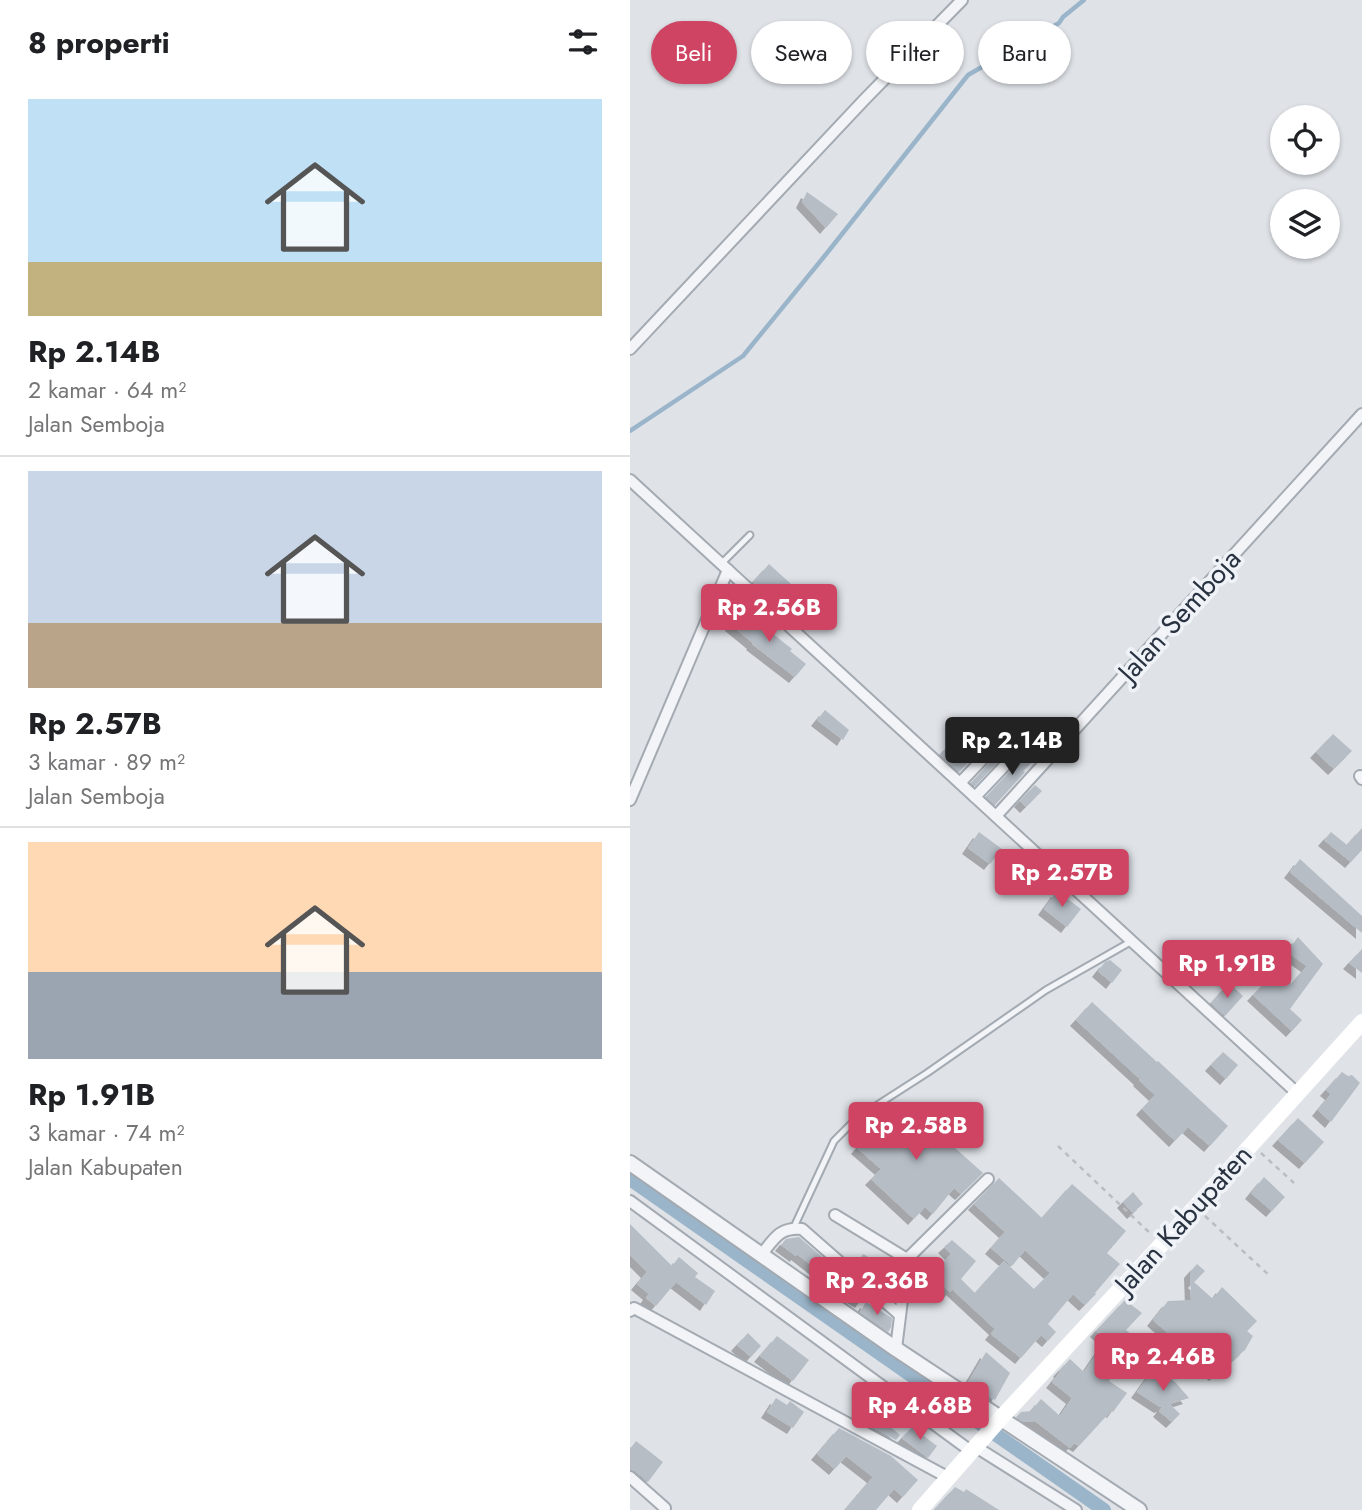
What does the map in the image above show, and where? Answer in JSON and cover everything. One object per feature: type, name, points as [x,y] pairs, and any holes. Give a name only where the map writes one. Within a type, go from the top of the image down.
[{"type":"main road","name":"Jalan Kabupaten","points":[[920,1510],[1362,1021]]},
{"type":"street","points":[[630,349],[962,0]]},
{"type":"street","name":"Jalan Semboja","points":[[996,816],[1362,414]]},
{"type":"street","points":[[630,480],[1297,1093]]},
{"type":"street","points":[[630,800],[724,567]]},
{"type":"street","points":[[960,783],[1014,726]]},
{"type":"street","points":[[975,797],[1028,740]]},
{"type":"street","points":[[630,1163],[999,1421],[1139,1510]]},
{"type":"street","points":[[896,1349],[906,1259],[988,1179]]},
{"type":"street","points":[[630,1201],[975,1448],[1076,1510]]},
{"type":"street","points":[[835,1216],[906,1259]]},
{"type":"street","points":[[762,1254],[780,1233],[802,1229],[900,1315]]},
{"type":"street","points":[[630,1295],[632,1309],[949,1478]]},
{"type":"street","points":[[630,1477],[665,1508]]},
{"type":"lane","points":[[724,567],[750,535]]},
{"type":"lane","points":[[793,1229],[834,1141],[857,1118],[1046,990],[1132,941]]},
{"type":"path","points":[[1251,1144],[1294,1183]]},
{"type":"path","points":[[1058,1146],[1163,1244]]},
{"type":"path","points":[[1195,1206],[1271,1277]]},
{"type":"building","points":[[807,192],[838,214],[826,228],[802,202]]},
{"type":"building","points":[[769,564],[791,584],[775,602],[753,582]]},
{"type":"building","points":[[744,611],[792,649],[790,651],[806,664],[795,677],[731,625]]},
{"type":"building","points":[[825,710],[849,730],[843,740],[817,720]]},
{"type":"building","points":[[1333,734],[1352,751],[1334,769],[1316,752]]},
{"type":"building","points":[[1016,735],[1020,739],[975,786],[971,783]]},
{"type":"building","points":[[969,740],[980,750],[959,772],[940,754],[949,745],[957,752]]},
{"type":"building","points":[[1032,748],[1039,755],[995,805],[986,797]]},
{"type":"building","points":[[1035,785],[1042,791],[1026,807],[1020,801]]},
{"type":"building","points":[[1362,828],[1362,850],[1351,862],[1324,840],[1331,832],[1347,845]]},
{"type":"building","points":[[979,832],[1002,849],[990,864],[968,848]]},
{"type":"building","points":[[1300,859],[1362,916],[1362,933],[1290,872]]},
{"type":"building","points":[[1057,891],[1081,909],[1067,927],[1044,909]]},
{"type":"building","points":[[1298,937],[1323,964],[1290,1009],[1302,1020],[1292,1031],[1253,995],[1277,970],[1292,984],[1307,966],[1287,952]]},
{"type":"building","points":[[1362,949],[1362,973],[1349,963]]},
{"type":"building","points":[[1110,960],[1122,970],[1112,983],[1098,971]]},
{"type":"building","points":[[1229,983],[1243,996],[1225,1016],[1211,1003]]},
{"type":"building","points":[[1092,1002],[1228,1126],[1210,1146],[1188,1127],[1175,1141],[1142,1109],[1155,1095],[1076,1020]]},
{"type":"building","points":[[1223,1052],[1238,1065],[1226,1079],[1211,1065]]},
{"type":"building","points":[[1342,1072],[1348,1076],[1352,1075],[1360,1083],[1331,1122],[1318,1110],[1331,1094],[1326,1090]]},
{"type":"building","points":[[907,1105],[983,1173],[961,1194],[954,1188],[933,1214],[925,1207],[914,1219],[871,1179],[881,1169],[857,1148],[878,1124],[872,1119]]},
{"type":"building","points":[[1298,1118],[1324,1142],[1305,1163],[1278,1140]]},
{"type":"building","points":[[1264,1177],[1285,1197],[1272,1211],[1251,1193]]},
{"type":"building","points":[[999,1178],[1042,1218],[1072,1184],[1126,1231],[1107,1253],[1120,1264],[1096,1294],[1085,1305],[1073,1294],[1048,1324],[1056,1332],[1048,1341],[1041,1335],[1021,1358],[991,1334],[995,1329],[952,1289],[950,1292],[932,1276],[951,1254],[944,1247],[952,1240],[976,1261],[961,1279],[975,1293],[1004,1261],[1034,1289],[1050,1273],[1025,1250],[1012,1266],[991,1248],[1005,1232],[974,1204]]},
{"type":"building","points":[[1133,1192],[1143,1204],[1133,1213],[1123,1202]]},
{"type":"building","points":[[630,1224],[672,1266],[679,1257],[698,1273],[695,1277],[715,1291],[706,1305],[676,1282],[656,1306],[646,1298],[649,1294],[637,1284],[647,1272],[630,1255]]},
{"type":"building","points":[[799,1237],[866,1295],[861,1302],[818,1275],[820,1272],[781,1245],[786,1239]]},
{"type":"building","points":[[863,1254],[897,1273],[886,1289],[856,1266]]},
{"type":"building","points":[[1197,1264],[1205,1271],[1194,1282],[1213,1299],[1222,1287],[1257,1321],[1247,1331],[1253,1336],[1245,1350],[1215,1375],[1153,1320],[1168,1301],[1191,1300],[1190,1272]]},
{"type":"building","points":[[1125,1300],[1142,1313],[1126,1330],[1144,1345],[1132,1360],[1127,1356],[1109,1381],[1127,1393],[1113,1412],[1111,1411],[1079,1446],[1074,1443],[1070,1448],[1035,1421],[1023,1422],[1016,1417],[1021,1412],[1031,1411],[1041,1399],[1060,1416],[1072,1398],[1052,1382],[1070,1359],[1084,1372],[1106,1340],[1096,1331]]},
{"type":"building","points":[[866,1302],[892,1318],[888,1332],[860,1312]]},
{"type":"building","points":[[748,1333],[761,1346],[751,1357],[737,1345]]},
{"type":"building","points":[[777,1336],[809,1360],[793,1381],[760,1356]]},
{"type":"building","points":[[986,1352],[1010,1373],[995,1400],[967,1384]]},
{"type":"building","points":[[1155,1367],[1176,1383],[1189,1398],[1170,1404],[1180,1414],[1172,1422],[1159,1411],[1163,1406],[1160,1407],[1137,1392]]},
{"type":"building","points":[[776,1398],[787,1405],[790,1401],[804,1412],[793,1428],[767,1412]]},
{"type":"building","points":[[882,1400],[896,1411],[886,1423],[900,1435],[896,1440],[864,1423]]},
{"type":"building","points":[[912,1427],[937,1446],[928,1458],[902,1438]]},
{"type":"building","points":[[839,1428],[891,1456],[918,1480],[903,1497],[894,1489],[876,1510],[845,1510],[873,1477],[846,1456],[835,1469],[817,1454]]},
{"type":"building","points":[[636,1441],[663,1462],[648,1482],[630,1469],[630,1449]]},
{"type":"building","points":[[955,1487],[964,1492],[966,1489],[999,1510],[934,1510]]},
{"type":"waterway","points":[[630,431],[743,356],[968,75],[1059,23],[1084,0]]},
{"type":"waterway","points":[[630,1179],[1104,1510]]}]
